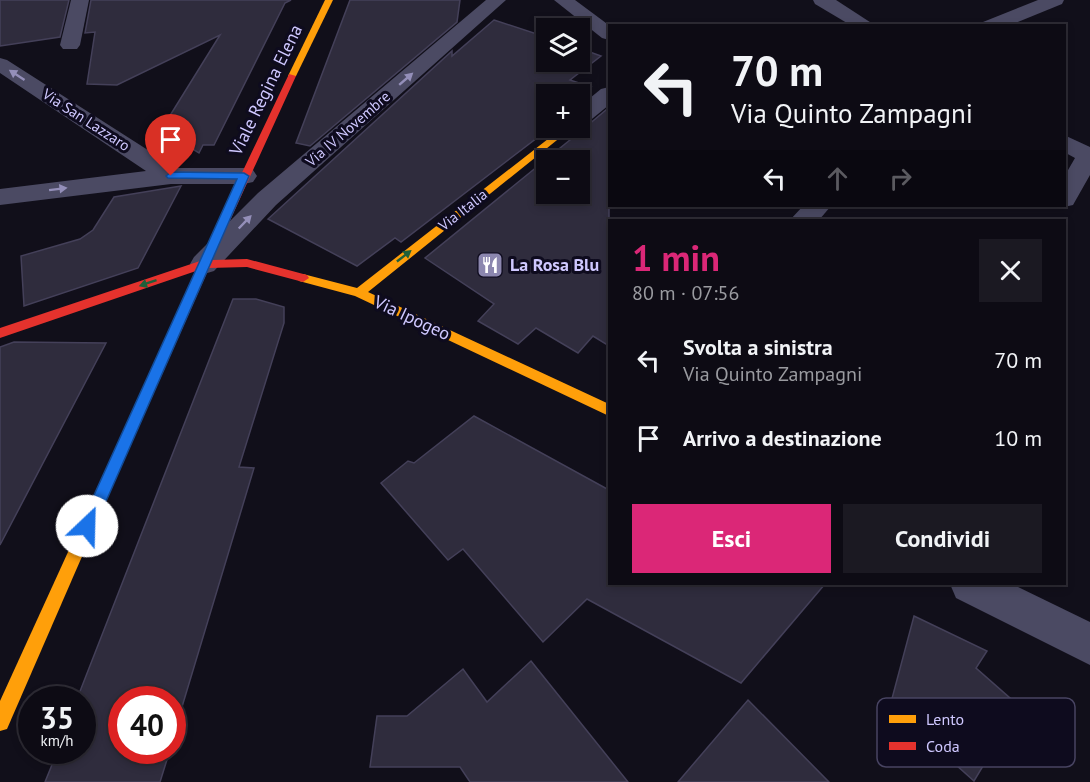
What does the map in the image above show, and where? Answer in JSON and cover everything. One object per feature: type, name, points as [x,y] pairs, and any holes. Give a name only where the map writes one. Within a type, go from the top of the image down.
[{"type":"street","points":[[70,45],[80,0]]},
{"type":"street","name":"Viale Regina Elena","points":[[0,722],[244,176],[329,0]]},
{"type":"street","name":"Via IV Novembre","points":[[204,264],[267,199],[496,0]]},
{"type":"street","points":[[563,0],[608,33]]},
{"type":"street","points":[[822,0],[864,24]]},
{"type":"street","points":[[995,24],[1055,0]]},
{"type":"street","name":"Via San Lazzaro","points":[[0,64],[171,176]]},
{"type":"street","points":[[590,109],[608,95]]},
{"type":"street","name":"Via Italia","points":[[358,293],[554,138]]},
{"type":"street","points":[[1066,143],[1089,156],[1066,196]]},
{"type":"street","points":[[0,197],[171,176],[244,176]]},
{"type":"street","points":[[804,219],[817,207]]},
{"type":"street","name":"Via Ipogeo","points":[[0,333],[204,264],[247,263],[358,293],[608,410]]},
{"type":"street","points":[[972,585],[1090,644]]},
{"type":"building","points":[[0,0],[69,0],[60,37],[0,46]]},
{"type":"building","points":[[91,0],[291,0],[285,3],[214,145],[203,145],[199,153],[161,130],[220,35],[117,85],[87,84],[95,32],[85,33]]},
{"type":"building","points":[[350,0],[460,0],[457,22],[310,146],[296,143]]},
{"type":"building","points":[[494,20],[536,34],[536,72],[580,72],[570,80],[582,84],[536,84],[537,138],[401,242],[395,238],[357,266],[268,219],[452,51],[452,56]]},
{"type":"building","points":[[590,52],[601,56],[590,65]]},
{"type":"building","points":[[606,110],[608,111],[608,345],[593,336],[578,353],[536,328],[518,344],[478,321],[494,304],[425,258],[536,168],[536,204],[590,204],[590,150],[558,150],[572,138],[590,138],[590,123]]},
{"type":"building","points":[[181,186],[138,268],[24,306],[21,256],[80,239],[93,230],[114,197]]},
{"type":"building","points":[[233,299],[256,299],[284,307],[284,323],[239,467],[254,468],[186,694],[186,686],[108,686],[108,764],[166,764],[160,782],[45,782],[52,764],[96,764],[96,686],[82,686]]},
{"type":"building","points":[[14,342],[106,343],[0,545],[0,347]]},
{"type":"building","points":[[474,416],[608,489],[608,585],[824,585],[741,683],[587,599],[543,642],[463,549],[448,560],[381,483],[408,461],[414,463]]},
{"type":"building","points":[[914,616],[987,651],[976,668],[1010,698],[892,698]]},
{"type":"building","points":[[531,661],[628,782],[470,782],[460,767],[370,767],[377,716],[407,716],[463,669],[487,702]]},
{"type":"building","points":[[748,700],[829,782],[678,782]]},
{"type":"building","points":[[958,767],[982,767],[974,781]]},
{"type":"traffic: slow","points":[[292,76],[329,0]]},
{"type":"traffic: slow","points":[[359,293],[554,138]]},
{"type":"traffic: slow","points":[[303,278],[359,293],[608,410]]},
{"type":"traffic: slow","points":[[0,722],[110,476]]},
{"type":"traffic: jam","points":[[110,476],[244,176],[292,76]]},
{"type":"traffic: jam","points":[[0,333],[204,264],[247,263],[303,278]]},
{"type":"place","name":"La Rosa Blu","points":[[490,265]]},
{"type":"route","points":[[87,526],[244,176],[171,176]]}]
